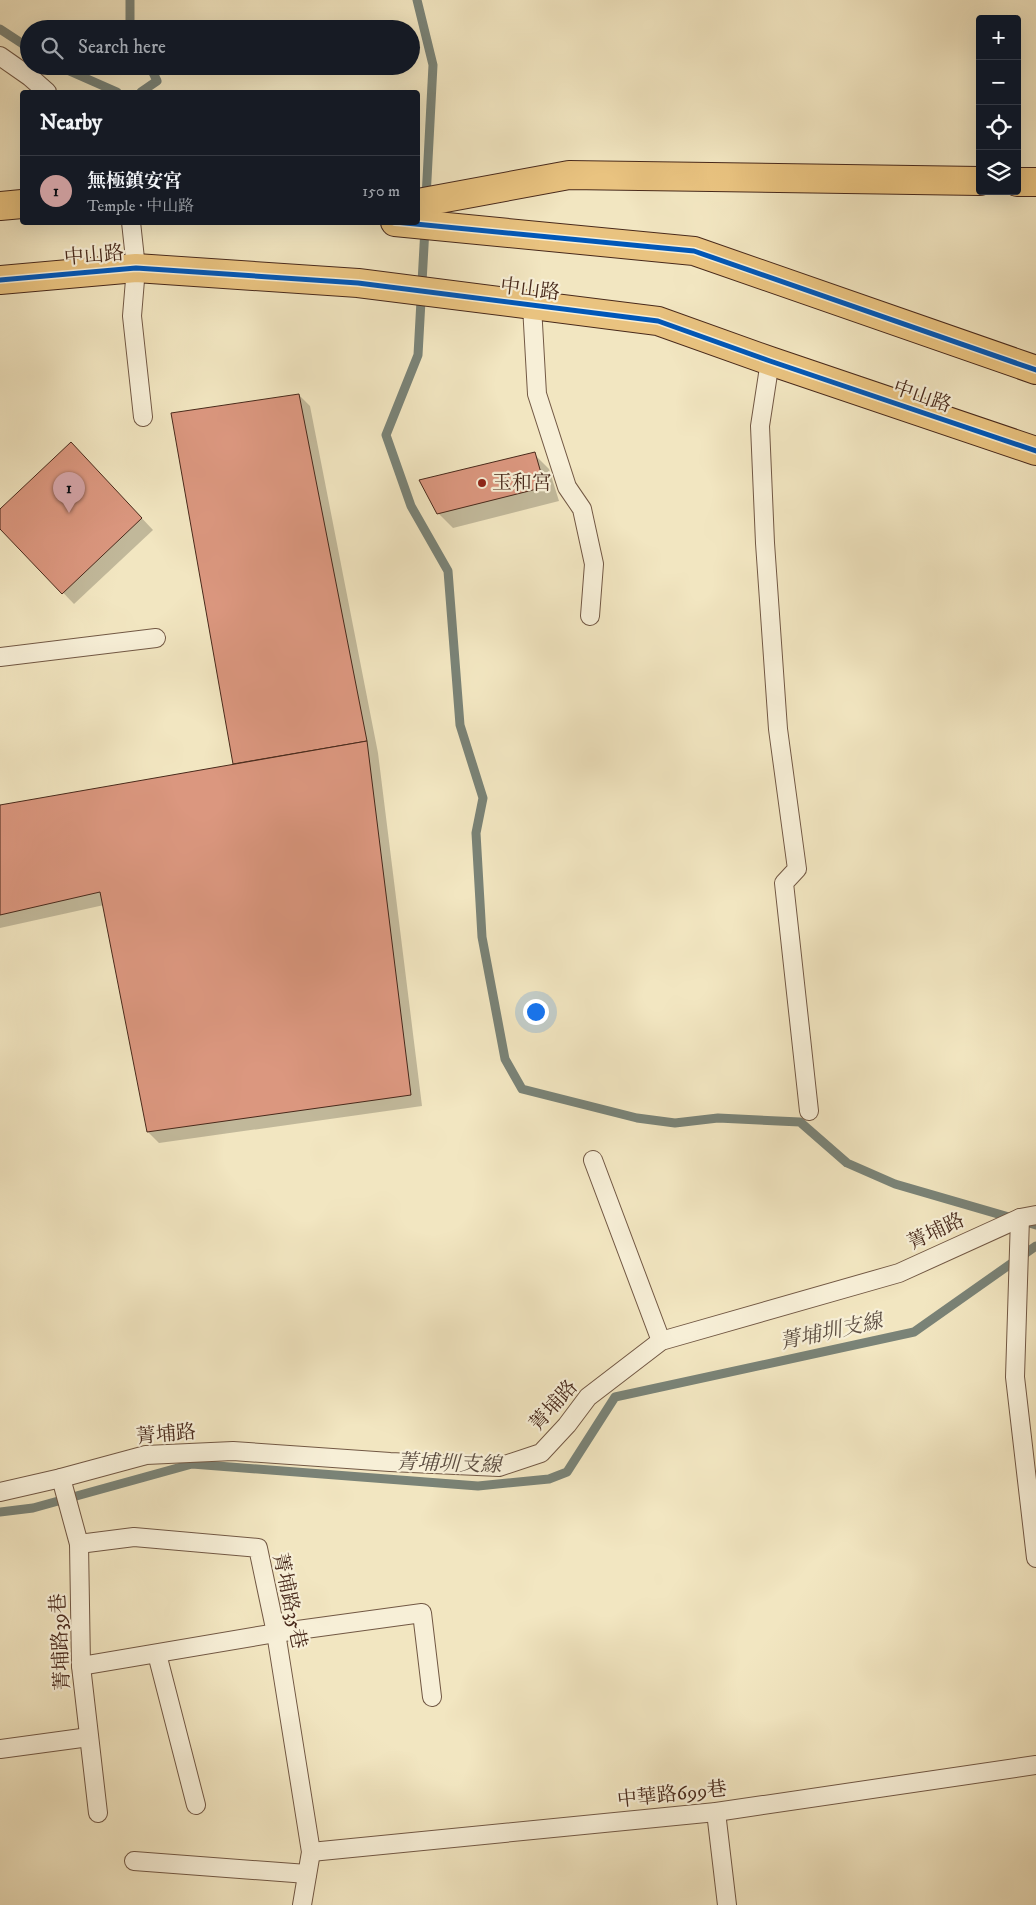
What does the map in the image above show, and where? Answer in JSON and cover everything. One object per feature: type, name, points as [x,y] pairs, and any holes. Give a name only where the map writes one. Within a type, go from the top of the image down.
[{"type":"main road","points":[[420,203],[569,175],[976,181]]},
{"type":"main road","points":[[1021,182],[1036,182]]},
{"type":"main road","points":[[0,206],[20,204]]},
{"type":"main road","points":[[420,224],[694,251],[1036,370]]},
{"type":"main road","name":"中山路","points":[[0,280],[136,268],[358,283],[658,321],[1036,451]]},
{"type":"lane","points":[[0,56],[20,70]]},
{"type":"lane","points":[[27,75],[46,90]]},
{"type":"lane","points":[[131,225],[136,268],[132,316],[143,417]]},
{"type":"lane","points":[[532,306],[538,394],[567,487],[582,509],[594,564],[590,616]]},
{"type":"lane","points":[[770,361],[760,426],[765,543],[778,729],[797,869],[784,883],[809,1111]]},
{"type":"lane","points":[[0,657],[156,638]]},
{"type":"lane","points":[[593,1160],[661,1341]]},
{"type":"lane","name":"菁埔路","points":[[0,1492],[146,1455],[233,1451],[390,1462],[499,1467],[541,1452],[567,1425],[588,1397],[661,1341],[899,1273],[1028,1216],[1016,1377],[1036,1558]]},
{"type":"lane","points":[[61,1478],[79,1544]]},
{"type":"lane","name":"菁埔路35巷","points":[[79,1544],[134,1537],[258,1548],[276,1633],[311,1852],[302,1905]]},
{"type":"lane","name":"菁埔路39巷","points":[[79,1544],[81,1666],[98,1813]]},
{"type":"lane","points":[[81,1666],[276,1633],[422,1613],[432,1697]]},
{"type":"lane","points":[[157,1654],[196,1805]]},
{"type":"lane","points":[[0,1749],[89,1737]]},
{"type":"lane","name":"中華路699巷","points":[[311,1852],[716,1812],[1036,1765]]},
{"type":"lane","points":[[716,1812],[728,1905]]},
{"type":"lane","points":[[134,1861],[307,1874]]},
{"type":"building","points":[[299,394],[367,741],[233,764],[171,413]]},
{"type":"building","points":[[71,442],[142,518],[62,594],[0,529],[0,509]]},
{"type":"building","name":"玉和宮","points":[[535,452],[545,487],[437,514],[419,480]]},
{"type":"building","points":[[367,741],[411,1095],[147,1132],[100,892],[0,915],[0,805]]},
{"type":"waterway","points":[[130,0],[130,20]]},
{"type":"waterway","points":[[417,0],[433,65],[426,198]]},
{"type":"waterway","points":[[0,29],[20,42]]},
{"type":"waterway","points":[[78,75],[112,90]]},
{"type":"waterway","points":[[144,90],[157,81],[154,75]]},
{"type":"waterway","points":[[425,228],[418,355],[386,435],[411,506],[448,571],[460,725],[483,798],[476,833],[482,937],[505,1059],[522,1089],[637,1118],[675,1123],[718,1118],[800,1122],[847,1163],[895,1184],[1036,1225]]},
{"type":"waterway","name":"菁埔圳支線","points":[[0,1512],[33,1508],[192,1464],[478,1486],[549,1479],[567,1472],[615,1397],[914,1332],[1036,1246]]},
{"type":"cycle path","points":[[420,224],[694,251],[1036,370]]},
{"type":"cycle path","points":[[0,280],[136,268],[358,283],[658,321],[1036,451]]},
{"type":"place","name":"玉和宮","points":[[482,483]]},
{"type":"place","name":"無極鎮安宮","points":[[69,513]]}]
